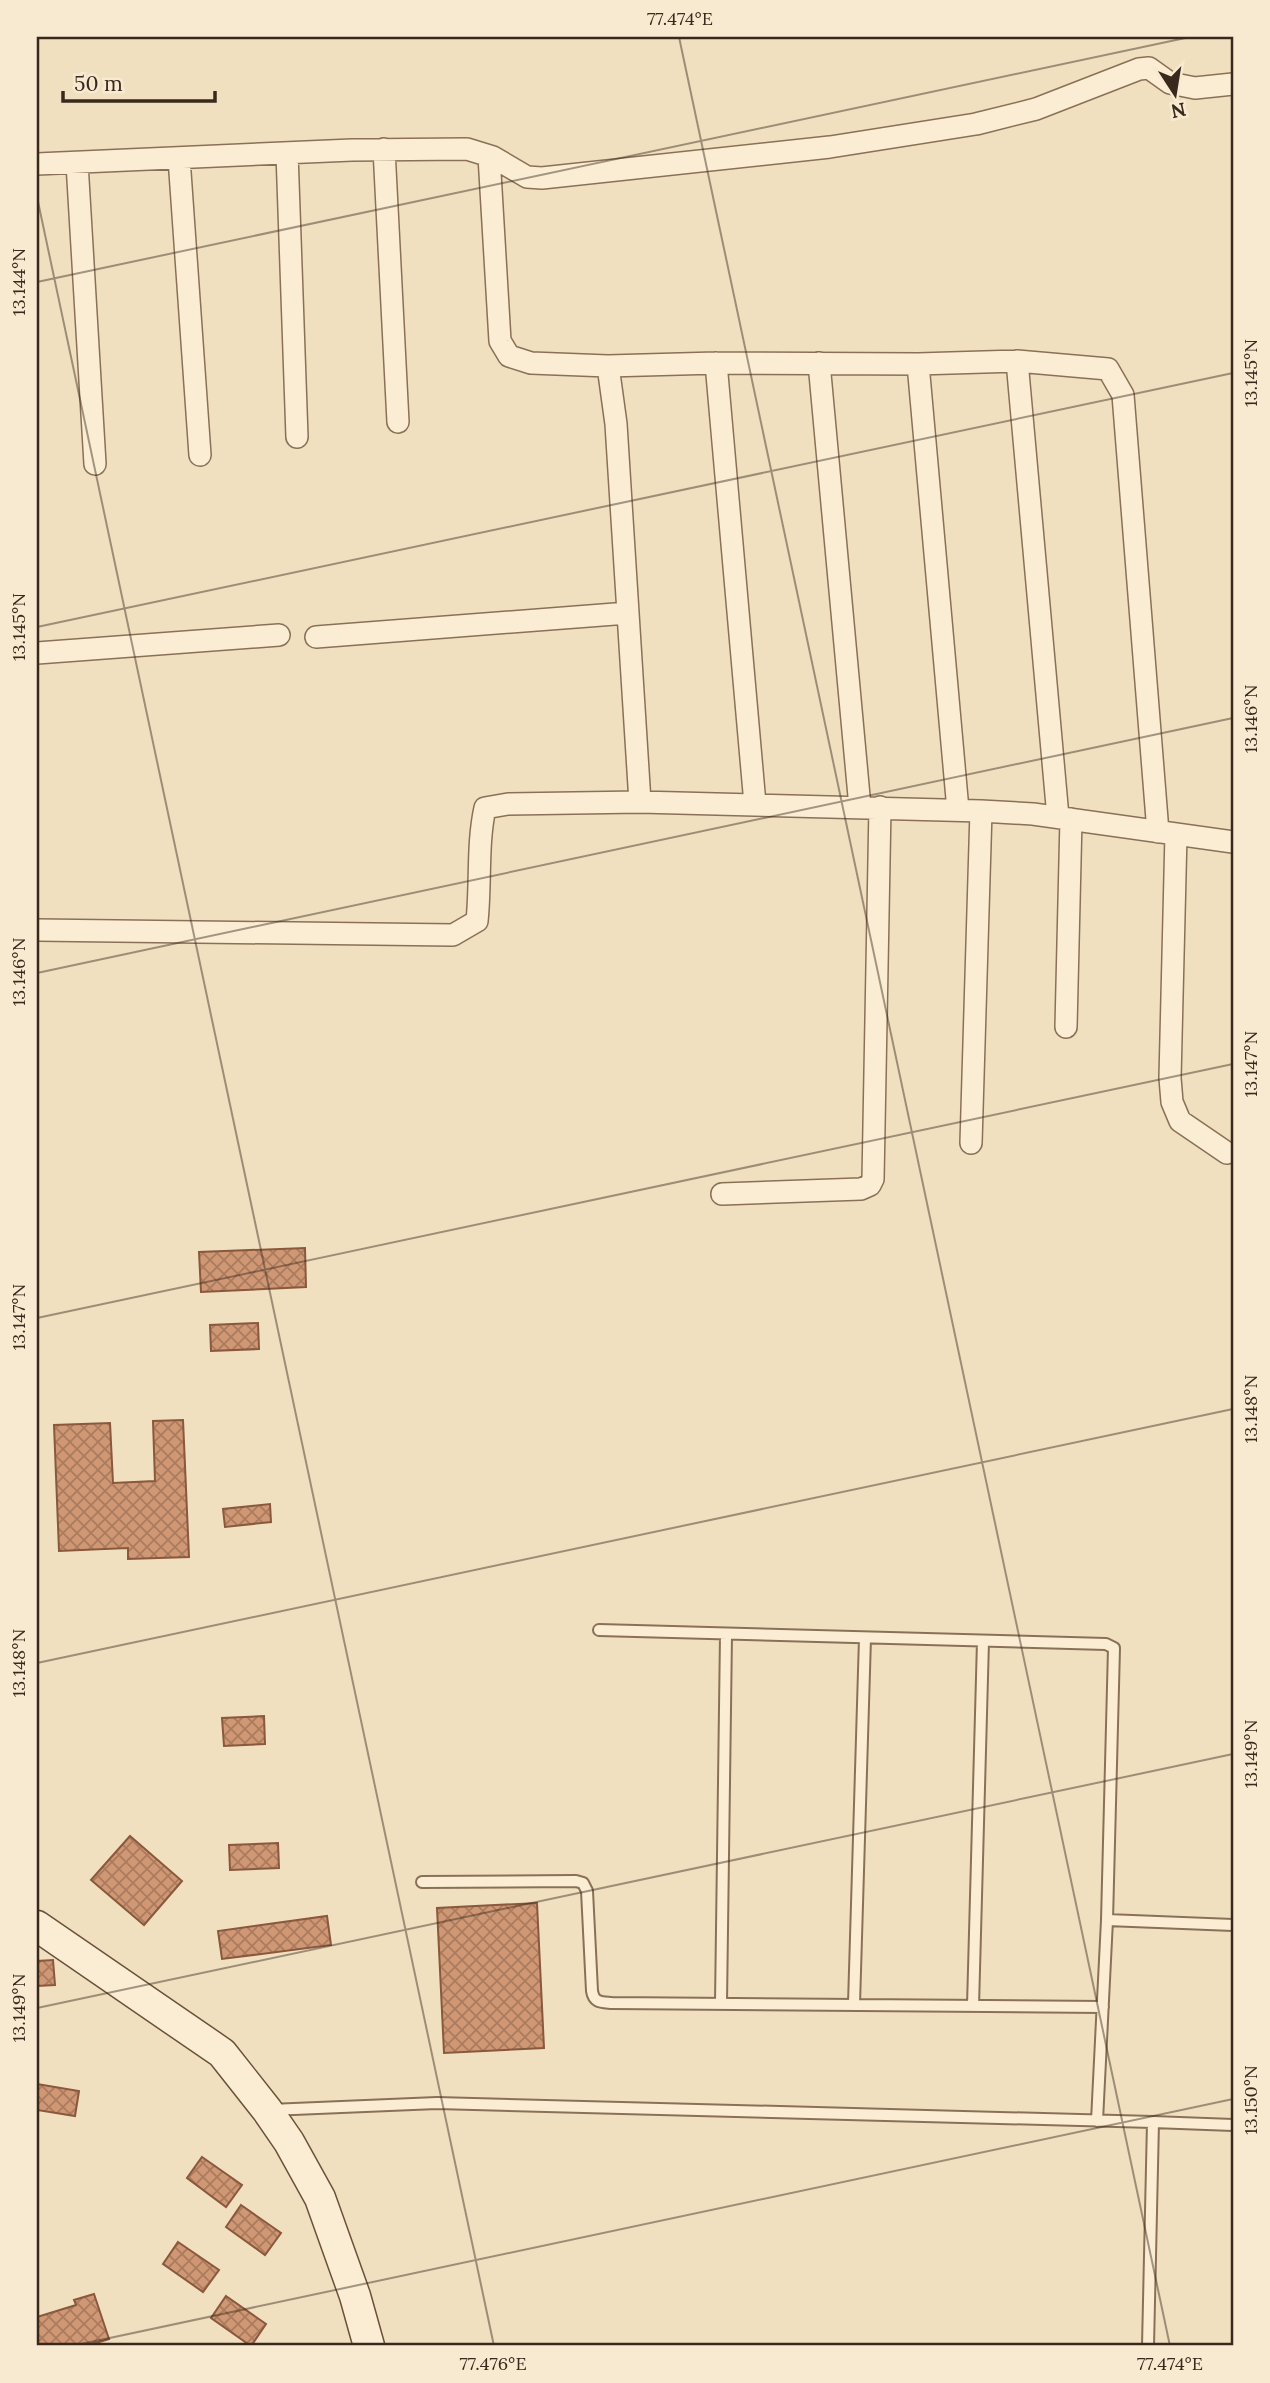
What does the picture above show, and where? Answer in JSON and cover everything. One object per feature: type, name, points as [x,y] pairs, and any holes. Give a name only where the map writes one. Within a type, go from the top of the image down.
[{"type":"street","points":[[37,164],[384,149],[467,149],[489,156],[527,177],[542,178],[830,146],[976,124],[1036,109],[1139,69],[1149,68],[1170,83],[1195,88],[1233,85]]},
{"type":"street","points":[[384,149],[398,422]]},
{"type":"street","points":[[287,153],[297,437]]},
{"type":"street","points":[[489,156],[500,341],[509,356],[531,363],[608,366],[1017,361],[1108,369],[1124,395],[1167,833],[1172,1102],[1180,1121],[1227,1153]]},
{"type":"street","points":[[179,158],[200,455]]},
{"type":"street","points":[[77,163],[95,464]]},
{"type":"street","points":[[1017,361],[1065,818],[1066,1027]]},
{"type":"street","points":[[716,363],[755,804]]},
{"type":"street","points":[[722,1194],[861,1189],[870,1185],[873,1179],[870,807],[819,363]]},
{"type":"street","points":[[918,364],[958,810]]},
{"type":"street","points":[[608,366],[616,424],[640,802]]},
{"type":"street","points":[[316,637],[628,613]]},
{"type":"street","points":[[37,653],[279,635]]},
{"type":"street","points":[[37,930],[453,935],[477,921],[485,808],[508,804],[640,802],[981,811],[1065,818],[1233,842]]},
{"type":"street","points":[[971,1143],[981,811]]},
{"type":"street","points":[[37,1926],[222,2053],[289,2142],[320,2198],[355,2296],[369,2346]]},
{"type":"lane","points":[[599,1630],[1106,1644],[1114,1648],[1107,1920],[1097,2121]]},
{"type":"lane","points":[[722,2003],[726,1635]]},
{"type":"lane","points":[[854,2004],[865,1638]]},
{"type":"lane","points":[[973,2006],[983,1642]]},
{"type":"lane","points":[[422,1882],[583,1883],[587,1891],[592,1991],[596,2001],[1103,2007]]},
{"type":"lane","points":[[1107,1920],[1233,1924]]},
{"type":"lane","points":[[267,2110],[437,2103],[1233,2124]]},
{"type":"lane","points":[[1149,2346],[1153,2122]]},
{"type":"building","points":[[305,1248],[306,1287],[201,1292],[199,1252]]},
{"type":"building","points":[[258,1323],[259,1349],[211,1351],[210,1325]]},
{"type":"building","points":[[183,1420],[189,1557],[128,1559],[128,1548],[59,1551],[54,1425],[110,1423],[113,1483],[155,1481],[153,1421]]},
{"type":"building","points":[[270,1504],[271,1522],[225,1527],[223,1509]]},
{"type":"building","points":[[264,1716],[265,1744],[224,1746],[222,1718]]},
{"type":"building","points":[[130,1836],[182,1881],[144,1925],[91,1880]]},
{"type":"building","points":[[278,1843],[279,1868],[230,1870],[229,1845]]},
{"type":"building","points":[[537,1903],[544,2048],[444,2053],[437,1908]]},
{"type":"building","points":[[327,1916],[331,1945],[222,1959],[218,1931]]},
{"type":"building","points":[[53,1960],[55,1985],[37,1986],[37,1961]]},
{"type":"building","points":[[37,2084],[79,2091],[75,2116],[37,2110]]},
{"type":"building","points":[[202,2157],[242,2185],[226,2207],[187,2178]]},
{"type":"building","points":[[241,2205],[281,2233],[265,2255],[226,2227]]},
{"type":"building","points":[[178,2242],[219,2270],[203,2292],[163,2264]]},
{"type":"building","points":[[94,2294],[109,2339],[86,2346],[37,2346],[37,2317],[76,2305],[74,2300]]},
{"type":"building","points":[[226,2296],[266,2324],[251,2346],[211,2318]]}]
